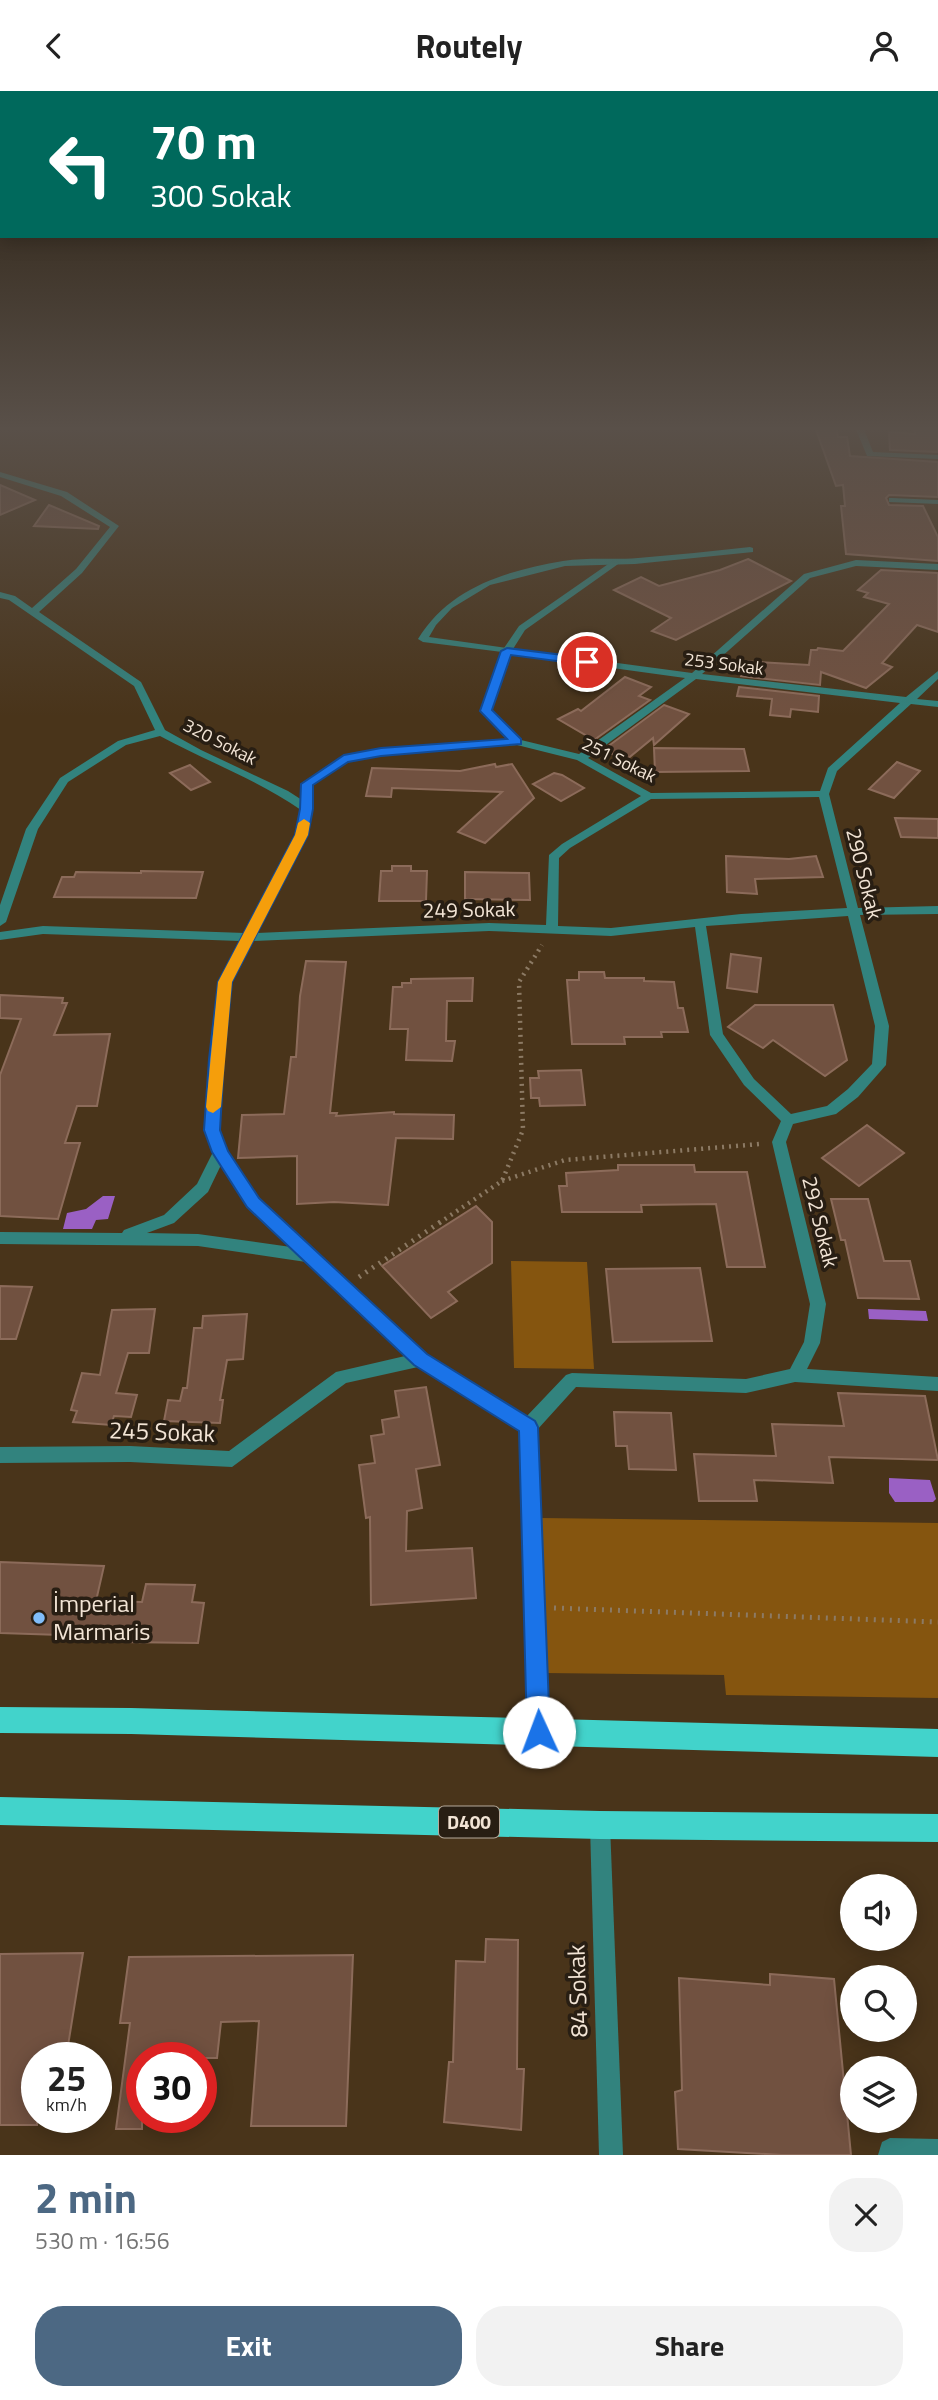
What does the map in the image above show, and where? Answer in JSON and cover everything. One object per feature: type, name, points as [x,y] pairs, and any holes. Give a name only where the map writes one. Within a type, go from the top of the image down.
[{"type":"highway","points":[[0,1720],[938,1743]]},
{"type":"highway","name":"D400","points":[[0,1811],[600,1825],[938,1828]]},
{"type":"street","points":[[33,612],[79,571],[115,526],[111,523]]},
{"type":"street","points":[[517,742],[486,711],[507,651],[522,628],[617,562],[750,549]]},
{"type":"street","name":"253 Sokak","points":[[617,562],[565,563],[487,583],[449,606],[432,624],[423,639],[694,676],[938,704]]},
{"type":"street","points":[[581,758],[694,676],[807,576],[856,563],[938,567]]},
{"type":"street","name":"320 Sokak","points":[[0,595],[12,598],[138,684],[161,731],[197,752],[284,793],[307,809]]},
{"type":"street","points":[[824,794],[832,769],[938,674]]},
{"type":"street","points":[[0,922],[32,829],[64,780],[122,743],[161,731]]},
{"type":"street","name":"251 Sokak","points":[[307,809],[307,784],[344,759],[381,752],[517,742],[581,758],[649,796],[824,794]]},
{"type":"street","name":"290 Sokak","points":[[788,1120],[831,1110],[853,1093],[879,1065],[882,1026],[824,794]]},
{"type":"street","points":[[552,930],[553,857],[566,846],[649,796]]},
{"type":"street","points":[[307,809],[302,835],[225,982],[216,1059],[212,1130],[220,1152],[253,1202],[420,1360],[528,1427]]},
{"type":"street","name":"249 Sokak","points":[[0,936],[43,930],[249,937],[489,927],[611,932],[853,912],[938,910]]},
{"type":"street","points":[[700,923],[717,1034],[749,1082],[788,1120],[779,1142]]},
{"type":"street","name":"292 Sokak","points":[[779,1142],[818,1304],[812,1343],[795,1375]]},
{"type":"street","points":[[121,1237],[169,1219],[203,1188],[220,1152]]},
{"type":"street","points":[[0,1238],[121,1237],[198,1240],[310,1256]]},
{"type":"street","name":"245 Sokak","points":[[0,1455],[130,1454],[232,1459],[342,1377],[420,1360]]},
{"type":"street","points":[[539,1732],[528,1427],[572,1380],[746,1386],[795,1375],[938,1384]]},
{"type":"street","name":"84 Sokak","points":[[600,1825],[611,2155]]},
{"type":"street","points":[[890,2155],[890,2150],[938,2151]]},
{"type":"path","points":[[502,1181],[523,1130],[519,982],[552,930]]},
{"type":"path","points":[[344,1287],[502,1181],[565,1160],[779,1142]]},
{"type":"path","points":[[534,1608],[938,1622]]},
{"type":"shaded area","points":[[103,1196],[115,1196],[108,1219],[96,1220],[92,1229],[63,1229],[67,1213],[86,1209]]},
{"type":"shaded area","points":[[511,1261],[587,1262],[594,1369],[514,1368]]},
{"type":"shaded area","points":[[868,1309],[926,1311],[928,1321],[869,1319]]},
{"type":"shaded area","points":[[889,1478],[930,1480],[936,1499],[933,1502],[895,1502],[889,1493]]},
{"type":"shaded area","points":[[540,1518],[938,1523],[938,1698],[726,1695],[724,1675],[544,1673]]},
{"type":"building","points":[[36,523],[93,523],[99,526],[98,529],[34,526]]},
{"type":"building","points":[[843,523],[931,523],[938,537],[938,561],[846,554]]},
{"type":"building","points":[[748,559],[791,581],[676,640],[652,631],[671,618],[614,590],[641,577],[659,586],[720,570]]},
{"type":"building","points":[[881,570],[938,573],[938,632],[917,625],[882,663],[892,667],[866,688],[821,672],[820,685],[741,676],[743,661],[809,665],[811,650],[818,648],[843,651],[889,604],[864,597],[868,593],[858,590]]},
{"type":"building","points":[[625,677],[651,687],[639,696],[650,700],[594,740],[558,719],[578,709],[581,711]]},
{"type":"building","points":[[739,687],[819,696],[818,712],[791,709],[790,717],[770,715],[772,699],[737,696]]},
{"type":"building","points":[[664,705],[689,714],[654,745],[653,738],[626,760],[603,750]]},
{"type":"building","points":[[654,748],[744,749],[749,771],[655,772]]},
{"type":"building","points":[[897,762],[920,771],[894,798],[869,789]]},
{"type":"building","points":[[495,764],[496,767],[512,764],[534,798],[485,843],[458,832],[502,792],[392,788],[391,797],[366,796],[372,768],[460,771]]},
{"type":"building","points":[[190,765],[210,782],[191,790],[170,773]]},
{"type":"building","points":[[554,773],[584,788],[561,801],[533,784]]},
{"type":"building","points":[[895,818],[938,819],[938,838],[901,837]]},
{"type":"building","points":[[726,856],[789,859],[816,856],[823,877],[755,879],[757,894],[727,892]]},
{"type":"building","points":[[392,866],[411,866],[411,871],[427,871],[426,901],[379,901],[381,871],[392,871]]},
{"type":"building","points":[[76,872],[203,872],[196,898],[54,897],[62,877],[74,877]]},
{"type":"building","points":[[465,872],[529,873],[530,900],[465,899]]},
{"type":"building","points":[[731,954],[761,958],[757,992],[727,988]]},
{"type":"building","points":[[306,961],[346,962],[330,1113],[337,1113],[336,1116],[394,1112],[454,1115],[453,1139],[396,1138],[388,1205],[334,1202],[297,1204],[297,1156],[238,1158],[242,1115],[284,1114],[291,1057],[296,1057],[300,996]]},
{"type":"building","points":[[579,972],[604,972],[605,978],[644,978],[644,981],[674,982],[678,1008],[683,1008],[688,1032],[661,1032],[662,1037],[624,1037],[625,1044],[572,1044],[567,980],[579,980]]},
{"type":"building","points":[[473,978],[472,1001],[447,1001],[446,1041],[455,1041],[452,1061],[406,1060],[408,1029],[390,1029],[393,987],[411,983],[411,979]]},
{"type":"building","points":[[0,995],[63,998],[62,1003],[67,1003],[54,1035],[110,1034],[97,1106],[77,1106],[65,1143],[80,1143],[58,1219],[0,1216],[0,1075],[21,1019],[0,1018]]},
{"type":"building","points":[[755,1005],[833,1005],[847,1060],[825,1076],[773,1040],[763,1048],[728,1027]]},
{"type":"building","points":[[581,1070],[585,1105],[540,1106],[539,1098],[531,1098],[530,1078],[539,1078],[538,1071]]},
{"type":"building","points":[[867,1125],[904,1153],[859,1186],[822,1158]]},
{"type":"building","points":[[618,1165],[694,1165],[695,1172],[747,1172],[765,1267],[727,1267],[716,1204],[641,1205],[642,1212],[562,1212],[559,1186],[567,1186],[566,1173],[618,1170]]},
{"type":"building","points":[[831,1199],[868,1199],[884,1261],[910,1261],[919,1299],[858,1298],[845,1240],[841,1240]]},
{"type":"building","points":[[476,1206],[492,1222],[492,1263],[448,1292],[457,1301],[431,1318],[382,1266]]},
{"type":"building","points":[[700,1268],[712,1341],[613,1342],[606,1269]]},
{"type":"building","points":[[0,1286],[32,1287],[16,1339],[0,1339]]},
{"type":"building","points":[[155,1309],[149,1353],[128,1353],[116,1393],[137,1395],[131,1417],[114,1416],[111,1425],[73,1422],[77,1411],[71,1410],[82,1373],[100,1375],[112,1310]]},
{"type":"building","points":[[247,1314],[243,1359],[227,1360],[220,1400],[223,1400],[220,1423],[164,1421],[168,1400],[180,1401],[183,1388],[187,1388],[194,1328],[202,1328],[203,1316]]},
{"type":"building","points":[[426,1387],[440,1465],[416,1469],[422,1508],[407,1511],[406,1551],[472,1548],[476,1598],[371,1605],[370,1517],[366,1518],[359,1465],[375,1463],[371,1436],[384,1434],[382,1420],[399,1417],[395,1391]]},
{"type":"building","points":[[838,1393],[925,1396],[938,1460],[829,1457],[833,1483],[754,1480],[757,1501],[699,1501],[694,1454],[776,1456],[772,1424],[844,1426]]},
{"type":"building","points":[[614,1412],[671,1413],[676,1470],[629,1469],[627,1446],[616,1446]]},
{"type":"building","points":[[0,1562],[104,1566],[96,1601],[142,1602],[146,1584],[195,1585],[192,1602],[204,1603],[198,1643],[121,1642],[122,1637],[0,1633]]},
{"type":"building","points":[[486,1939],[518,1940],[517,2069],[524,2069],[521,2130],[444,2122],[449,2062],[453,2062],[456,1961],[485,1962]]},
{"type":"building","points":[[83,1953],[69,2042],[21,2042],[21,2125],[0,2125],[0,1954]]},
{"type":"building","points":[[353,1955],[346,2126],[251,2126],[259,2021],[221,2022],[217,2058],[217,2042],[127,2042],[130,2023],[120,2023],[129,1957]]},
{"type":"building","points":[[770,1974],[834,1979],[841,2056],[840,2133],[849,2133],[851,2155],[782,2155],[678,2149],[675,2092],[682,2090],[679,1978],[770,1985]]},
{"type":"building","points":[[126,2053],[126,2129],[116,2129]]},
{"type":"slow traffic","points":[[213,1107],[225,982],[302,835],[304,823]]},
{"type":"place","name":"İmperial Marmaris","points":[[39,1618]]},
{"type":"route","points":[[539,1732],[528,1427],[420,1360],[253,1202],[220,1152],[212,1130],[216,1059],[225,982],[302,835],[307,809],[307,784],[344,759],[381,752],[517,742],[486,711],[507,651],[587,662]]}]
